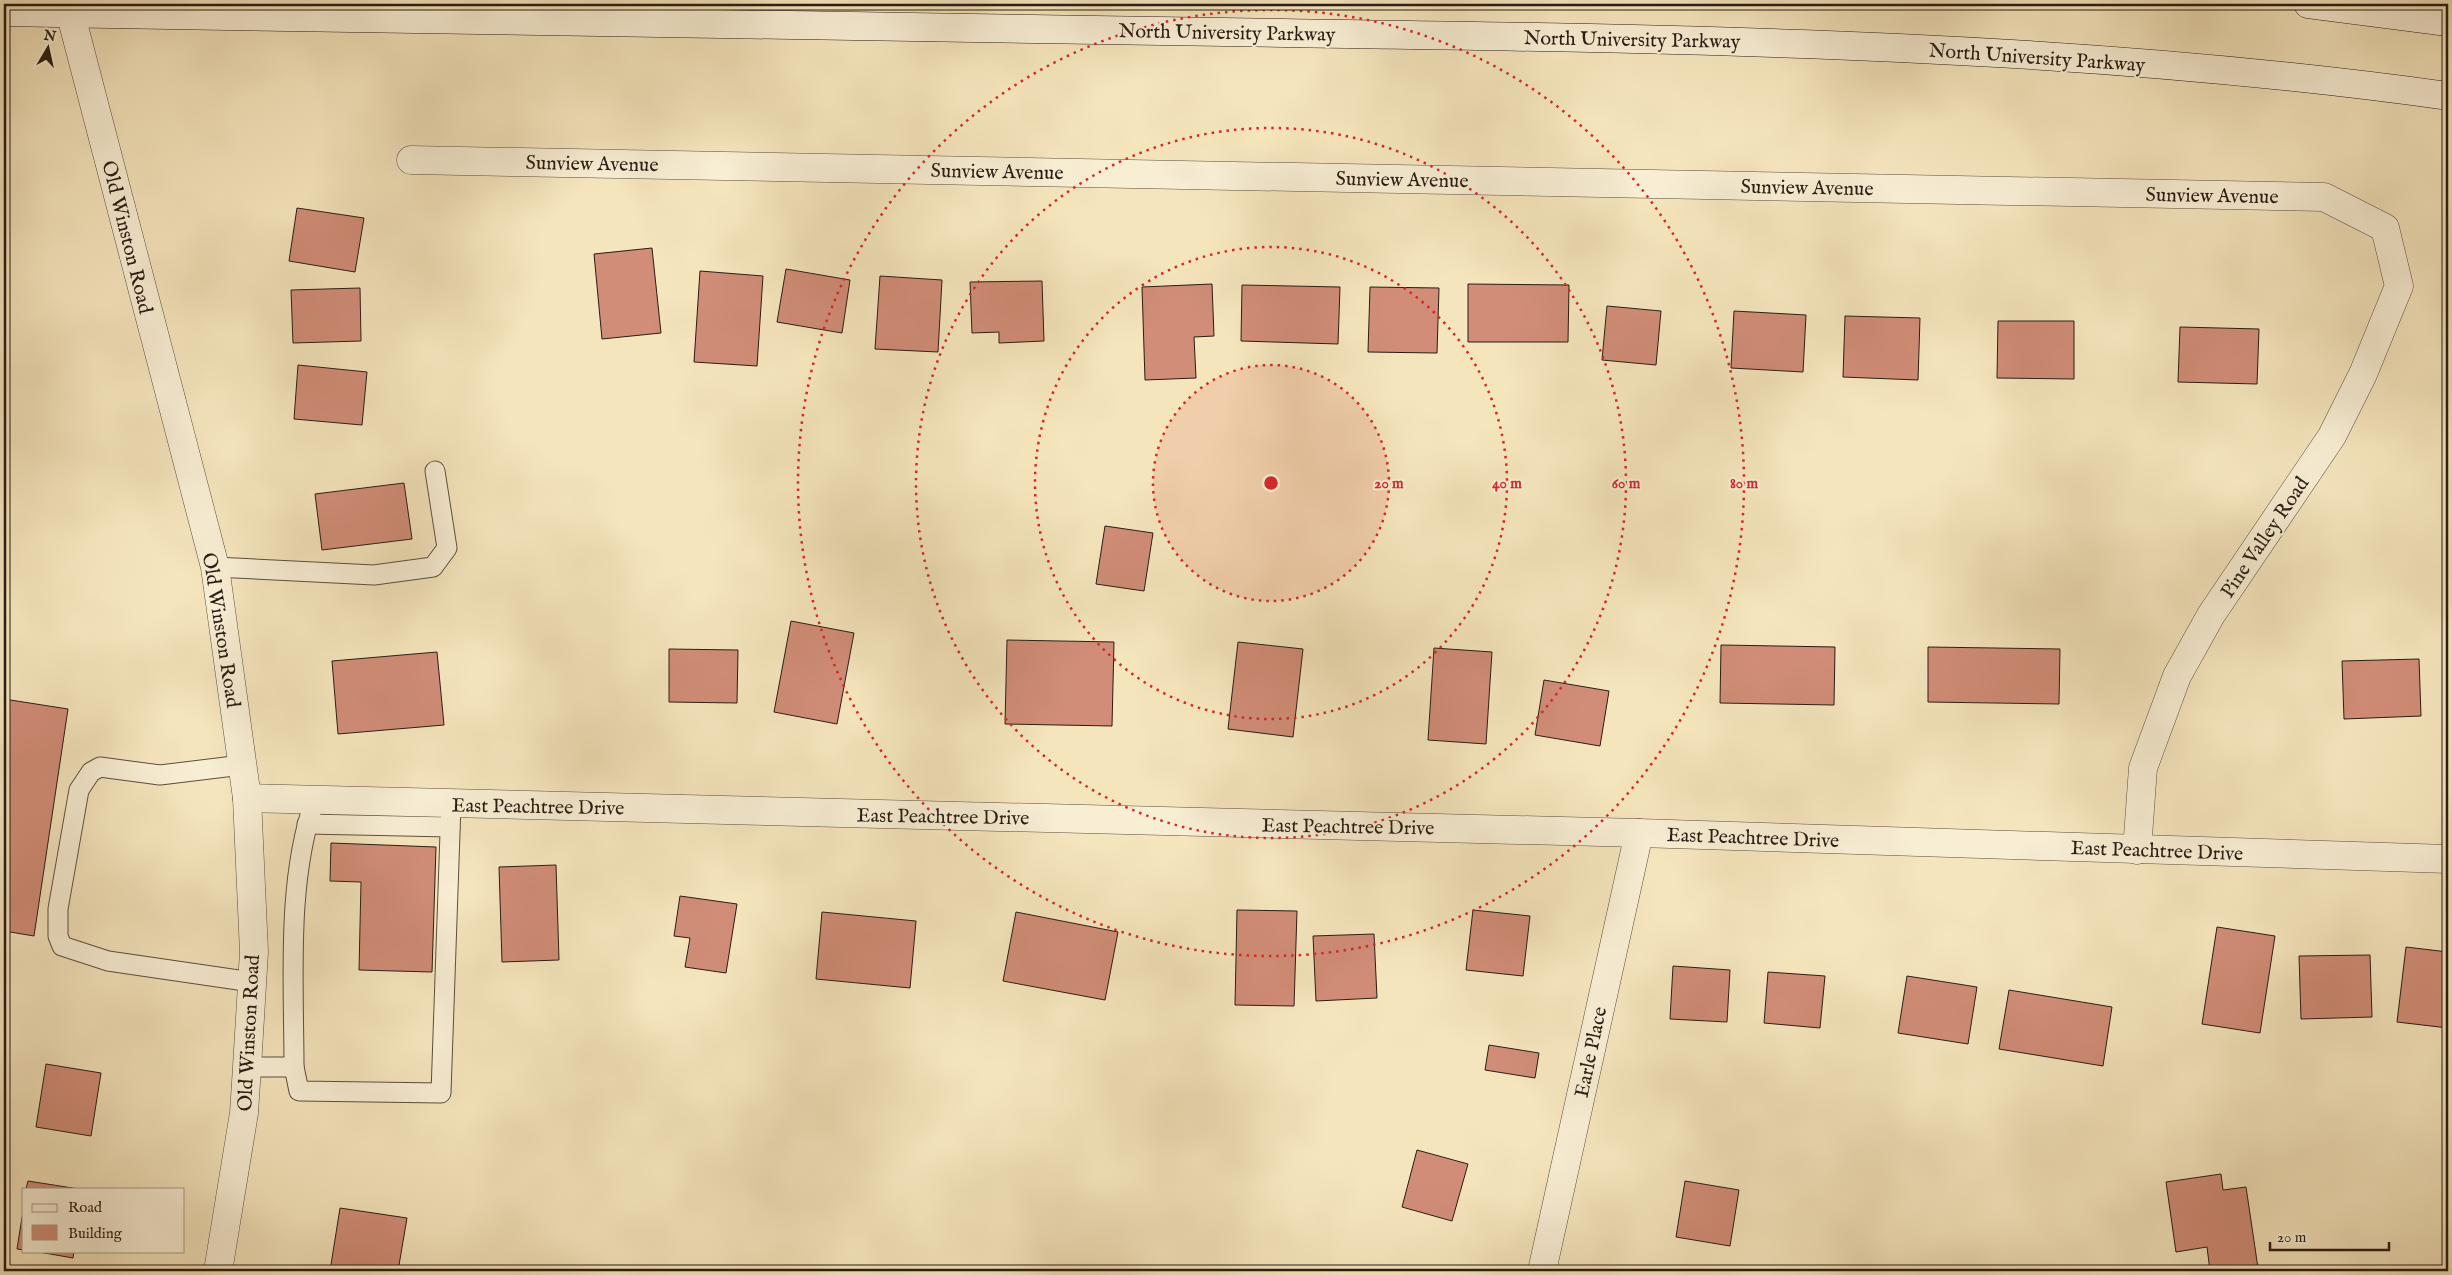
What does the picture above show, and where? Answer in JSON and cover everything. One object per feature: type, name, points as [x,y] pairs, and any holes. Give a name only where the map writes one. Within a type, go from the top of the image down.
[{"type":"street","points":[[2308,4],[2448,22]]},
{"type":"street","name":"North University Parkway","points":[[4,12],[69,9],[1682,39],[2011,53],[2322,78],[2448,96]]},
{"type":"street","name":"Old Winston Road","points":[[69,9],[215,568],[247,798],[254,952],[247,1067],[244,1113],[218,1271]]},
{"type":"street","name":"Sunview Avenue","points":[[411,160],[2324,197],[2385,228]]},
{"type":"street","name":"Pine Valley Road","points":[[2137,850],[2143,768],[2177,676],[2211,615],[2332,436],[2363,374],[2399,286],[2385,228]]},
{"type":"street","name":"East Peachtree Drive","points":[[247,798],[311,812],[450,816],[1638,833],[2448,859]]},
{"type":"street","name":"Earle Place","points":[[1542,1271],[1638,833]]},
{"type":"lane","points":[[215,568],[374,576],[433,567],[447,548],[435,471]]},
{"type":"lane","points":[[242,765],[160,775],[100,767],[91,772],[79,790],[58,909],[58,936],[62,946],[108,961],[252,982]]},
{"type":"lane","points":[[311,812],[298,880],[293,962],[294,1068],[299,1091],[441,1093],[450,816]]},
{"type":"lane","points":[[247,1067],[294,1068]]},
{"type":"building","points":[[297,208],[364,218],[355,272],[289,261]]},
{"type":"building","points":[[652,248],[661,333],[602,339],[594,254]]},
{"type":"building","points":[[786,269],[850,280],[842,333],[777,322]]},
{"type":"building","points":[[700,271],[763,276],[757,366],[694,362]]},
{"type":"building","points":[[880,276],[942,280],[938,352],[875,349]]},
{"type":"building","points":[[1042,281],[1044,341],[999,343],[999,332],[972,333],[970,282]]},
{"type":"building","points":[[1212,284],[1214,336],[1194,337],[1196,378],[1145,380],[1142,287]]},
{"type":"building","points":[[1468,284],[1569,285],[1568,342],[1468,342]]},
{"type":"building","points":[[1242,285],[1340,287],[1338,344],[1241,341]]},
{"type":"building","points":[[1370,287],[1439,288],[1437,353],[1368,352]]},
{"type":"building","points":[[360,288],[361,341],[293,343],[291,290]]},
{"type":"building","points":[[1607,306],[1661,311],[1656,365],[1602,360]]},
{"type":"building","points":[[1734,311],[1806,315],[1803,372],[1731,368]]},
{"type":"building","points":[[1845,316],[1920,318],[1918,380],[1843,377]]},
{"type":"building","points":[[1998,321],[2074,321],[2074,379],[1997,378]]},
{"type":"building","points":[[2180,327],[2259,329],[2257,384],[2178,382]]},
{"type":"building","points":[[298,365],[367,372],[362,425],[294,419]]},
{"type":"building","points":[[404,483],[412,539],[322,550],[315,494]]},
{"type":"building","points":[[1105,526],[1153,533],[1144,591],[1096,584]]},
{"type":"building","points":[[791,621],[854,633],[837,724],[774,712]]},
{"type":"building","points":[[1007,640],[1114,642],[1112,726],[1005,724]]},
{"type":"building","points":[[1238,642],[1303,649],[1293,737],[1228,729]]},
{"type":"building","points":[[1721,645],[1835,647],[1834,705],[1720,703]]},
{"type":"building","points":[[1928,647],[2060,649],[2059,704],[1928,702]]},
{"type":"building","points":[[1434,648],[1492,652],[1486,744],[1428,740]]},
{"type":"building","points":[[669,649],[738,650],[737,703],[669,702]]},
{"type":"building","points":[[437,652],[444,725],[338,734],[332,661]]},
{"type":"building","points":[[2419,659],[2421,716],[2344,719],[2342,661]]},
{"type":"building","points":[[1544,680],[1609,691],[1600,746],[1535,735]]},
{"type":"building","points":[[4,699],[68,709],[34,936],[4,931]]},
{"type":"building","points":[[331,843],[436,847],[432,972],[359,970],[361,882],[330,881]]},
{"type":"building","points":[[556,865],[559,960],[502,962],[499,867]]},
{"type":"building","points":[[680,896],[737,904],[726,973],[685,967],[690,938],[674,936]]},
{"type":"building","points":[[1237,910],[1297,911],[1294,1006],[1235,1005]]},
{"type":"building","points":[[1473,910],[1530,916],[1523,976],[1466,970]]},
{"type":"building","points":[[822,912],[916,921],[910,988],[816,979]]},
{"type":"building","points":[[1016,912],[1118,932],[1105,1000],[1003,981]]},
{"type":"building","points":[[2217,927],[2275,936],[2260,1033],[2202,1024]]},
{"type":"building","points":[[1374,934],[1377,998],[1316,1001],[1313,936]]},
{"type":"building","points":[[2406,947],[2448,952],[2448,1028],[2397,1022]]},
{"type":"building","points":[[2370,955],[2372,1017],[2301,1019],[2299,956]]},
{"type":"building","points":[[1673,966],[1730,970],[1727,1022],[1670,1019]]},
{"type":"building","points":[[1768,972],[1825,976],[1820,1028],[1764,1023]]},
{"type":"building","points":[[1907,976],[1977,987],[1968,1044],[1898,1033]]},
{"type":"building","points":[[2009,990],[2112,1007],[2103,1066],[1999,1049]]},
{"type":"building","points":[[1489,1045],[1539,1053],[1535,1078],[1485,1070]]},
{"type":"building","points":[[46,1064],[101,1073],[91,1136],[36,1127]]},
{"type":"building","points":[[1417,1150],[1468,1164],[1452,1221],[1402,1207]]},
{"type":"building","points":[[2221,1174],[2223,1190],[2246,1187],[2258,1268],[2210,1271],[2207,1247],[2176,1252],[2166,1182]]},
{"type":"building","points":[[28,1181],[73,1188],[26,1188]]},
{"type":"building","points":[[1685,1181],[1739,1190],[1730,1246],[1676,1237]]},
{"type":"building","points":[[340,1208],[407,1218],[398,1271],[330,1271]]},
{"type":"building","points":[[22,1218],[22,1250],[17,1249]]},
{"type":"building","points":[[39,1252],[74,1252],[73,1258]]}]
